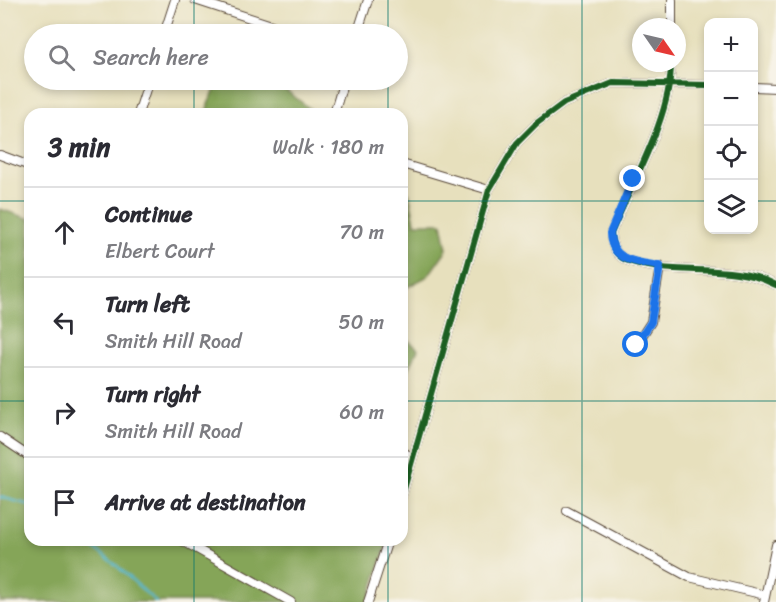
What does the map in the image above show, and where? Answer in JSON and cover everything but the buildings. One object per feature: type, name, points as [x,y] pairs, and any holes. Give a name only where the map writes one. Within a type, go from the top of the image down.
[{"type":"street","points":[[167,24],[175,0]]},
{"type":"street","points":[[195,0],[268,24]]},
{"type":"street","points":[[360,24],[368,0]]},
{"type":"street","points":[[672,0],[672,18]]},
{"type":"street","points":[[671,72],[671,84],[654,136],[610,233],[611,243],[624,259],[660,266],[743,274],[776,285]]},
{"type":"street","points":[[408,469],[489,190],[517,143],[537,123],[564,103],[614,82],[704,85]]},
{"type":"street","points":[[758,87],[776,88]]},
{"type":"street","points":[[140,108],[146,90]]},
{"type":"street","points":[[336,108],[341,90]]},
{"type":"street","points":[[0,155],[24,164]]},
{"type":"street","points":[[408,166],[489,190]]},
{"type":"street","points":[[636,345],[651,322],[660,266]]},
{"type":"street","points":[[0,437],[24,454]]},
{"type":"street","points":[[567,511],[689,578],[765,599],[776,545]]},
{"type":"street","points":[[192,546],[291,602]]},
{"type":"street","points":[[368,602],[386,546]]},
{"type":"green space","points":[[215,90],[286,90],[309,108],[208,108]]},
{"type":"green space","points":[[408,193],[415,223],[442,223],[447,249],[428,276],[408,287]]},
{"type":"green space","points":[[0,209],[24,217],[24,546],[386,546],[368,602],[0,602]]},
{"type":"green space","points":[[408,340],[418,349],[408,368]]},
{"type":"waterway","points":[[0,497],[24,503]]},
{"type":"waterway","points":[[91,546],[116,565],[156,602]]},
{"type":"cycle path","points":[[670,72],[665,106],[658,128],[611,233],[614,249],[626,260],[644,265],[721,271],[758,278],[776,285]]},
{"type":"cycle path","points":[[408,475],[489,190],[517,143],[537,123],[564,103],[613,83],[704,85]]},
{"type":"route","points":[[633,179],[610,233],[611,243],[624,259],[660,266],[651,322],[636,345]]}]
